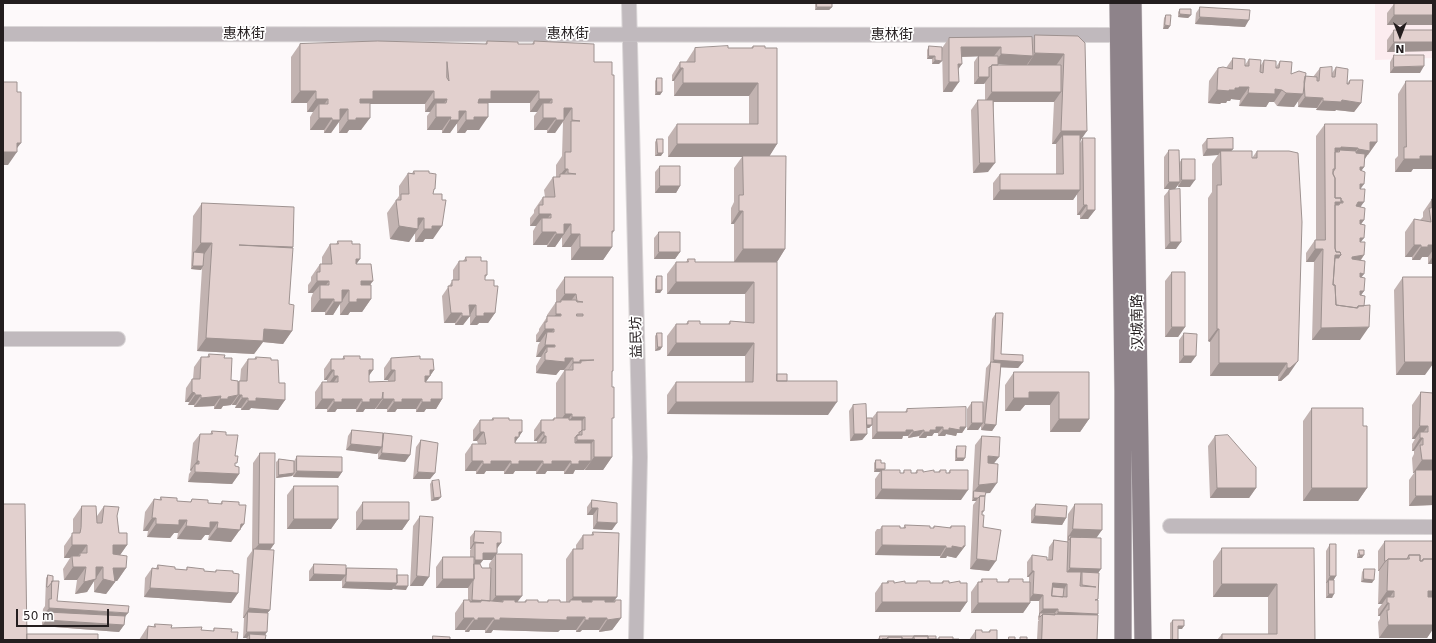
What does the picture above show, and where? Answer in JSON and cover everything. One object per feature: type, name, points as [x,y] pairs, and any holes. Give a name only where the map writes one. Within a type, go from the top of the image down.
[{"type":"main road","name":"汉城南路","points":[[1118,3],[1125,35],[1143,640]]},
{"type":"main road","name":"汉城南路","points":[[1123,640],[1125,35],[1132,3]]},
{"type":"street","name":"益民坊","points":[[629,3],[640,457],[636,640]]},
{"type":"street","name":"惠林街","points":[[3,34],[1125,35]]},
{"type":"street","points":[[3,339],[118,339]]},
{"type":"street","points":[[1170,526],[1433,527]]},
{"type":"shaded area","points":[[1375,3],[1433,3],[1433,58],[1375,60]]},
{"type":"building","points":[[817,3],[832,3],[832,7],[817,7]]},
{"type":"building","points":[[1433,3],[1433,15],[1394,15],[1394,4]]},
{"type":"building","points":[[1200,7],[1250,10],[1249,20],[1200,17]]},
{"type":"building","points":[[1180,9],[1191,9],[1191,15],[1180,14]]},
{"type":"building","points":[[1166,15],[1171,15],[1170,26],[1165,25]]},
{"type":"building","points":[[1394,30],[1433,30],[1433,42],[1394,42]]},
{"type":"building","points":[[1035,35],[1078,36],[1085,43],[1087,131],[1061,131],[1064,54],[1035,53]]},
{"type":"building","points":[[1032,37],[1033,56],[1001,54],[1001,47],[961,47],[962,64],[958,64],[959,82],[949,82],[949,38]]},
{"type":"building","points":[[378,41],[487,44],[487,41],[534,44],[534,41],[594,44],[594,62],[612,62],[612,75],[614,75],[614,231],[612,231],[612,247],[580,247],[580,234],[571,234],[571,224],[564,224],[564,234],[556,234],[556,232],[542,232],[542,218],[551,218],[551,214],[539,214],[539,205],[543,205],[543,197],[555,197],[553,177],[560,177],[560,174],[576,174],[568,173],[568,169],[565,169],[565,152],[571,152],[571,121],[580,121],[572,120],[572,108],[564,108],[564,120],[556,120],[556,118],[543,118],[543,103],[552,103],[552,99],[539,99],[539,91],[491,91],[491,99],[479,99],[478,103],[488,103],[488,117],[474,117],[474,120],[466,120],[466,111],[459,111],[459,120],[450,120],[451,117],[436,117],[436,103],[446,103],[447,99],[434,99],[434,91],[373,91],[373,99],[360,99],[360,103],[370,103],[370,118],[356,118],[356,120],[348,120],[348,109],[340,109],[340,120],[332,120],[332,118],[319,118],[319,104],[328,104],[328,99],[316,99],[316,91],[300,91],[300,44]],"holes":[[[447,62],[449,81],[447,78]]]},
{"type":"building","points":[[728,46],[728,48],[753,48],[753,46],[765,46],[765,48],[777,48],[777,144],[677,144],[677,124],[758,124],[758,83],[683,83],[683,68],[680,68],[680,62],[695,62],[695,48]]},
{"type":"building","points":[[929,46],[942,47],[942,61],[935,60],[935,56],[929,56]]},
{"type":"building","points":[[1394,55],[1424,55],[1424,66],[1394,67]]},
{"type":"building","points":[[979,56],[998,56],[998,65],[992,65],[989,67],[989,77],[979,77]]},
{"type":"building","points":[[1233,58],[1245,59],[1245,66],[1249,66],[1249,59],[1261,60],[1260,72],[1263,73],[1264,60],[1276,61],[1276,68],[1279,68],[1280,61],[1292,62],[1291,74],[1299,71],[1306,73],[1303,94],[1286,93],[1282,90],[1275,89],[1275,94],[1248,93],[1249,87],[1239,87],[1235,88],[1235,90],[1229,91],[1217,90],[1218,68],[1223,67],[1232,69]]},
{"type":"building","points":[[992,65],[1061,65],[1061,92],[992,92]]},
{"type":"building","points":[[1332,67],[1332,77],[1335,77],[1336,67],[1348,69],[1347,84],[1349,84],[1350,80],[1363,80],[1361,103],[1342,100],[1341,102],[1323,101],[1323,98],[1305,97],[1305,76],[1317,77],[1317,81],[1319,81],[1320,68]]},
{"type":"building","points":[[657,78],[662,78],[662,92],[657,92]]},
{"type":"building","points":[[1406,81],[1433,81],[1433,156],[1420,156],[1420,159],[1404,159],[1404,147],[1406,147]]},
{"type":"building","points":[[3,82],[17,82],[17,92],[21,92],[21,143],[17,143],[17,152],[3,152]]},
{"type":"building","points":[[978,100],[993,100],[995,163],[980,163]]},
{"type":"building","points":[[1325,124],[1377,124],[1377,142],[1370,142],[1370,151],[1358,148],[1335,148],[1335,169],[1333,169],[1335,178],[1335,198],[1341,198],[1341,202],[1335,202],[1335,248],[1336,252],[1340,252],[1341,255],[1335,255],[1333,285],[1335,285],[1336,305],[1358,308],[1358,306],[1370,305],[1369,327],[1321,328],[1323,249],[1315,249],[1315,240],[1325,240]]},
{"type":"building","points":[[1063,135],[1080,135],[1080,190],[1000,190],[1000,174],[1063,174]]},
{"type":"building","points":[[1083,138],[1095,138],[1095,210],[1087,210],[1087,205],[1084,205]]},
{"type":"building","points":[[1233,138],[1233,149],[1207,149],[1207,139]]},
{"type":"building","points":[[657,139],[663,139],[663,153],[658,153]]},
{"type":"building","points":[[1169,150],[1179,150],[1180,182],[1169,182]]},
{"type":"building","points":[[1340,150],[1356,151],[1356,153],[1365,154],[1364,167],[1360,167],[1360,170],[1365,172],[1364,184],[1360,184],[1360,189],[1365,189],[1364,202],[1358,202],[1356,206],[1365,208],[1364,220],[1360,220],[1360,224],[1365,225],[1364,238],[1360,238],[1360,242],[1365,242],[1364,255],[1352,257],[1352,259],[1365,261],[1364,274],[1360,273],[1360,277],[1365,278],[1364,291],[1360,291],[1360,295],[1365,296],[1364,306],[1358,306],[1357,308],[1336,305],[1335,285],[1333,285],[1335,258],[1339,258],[1341,255],[1340,252],[1336,252],[1335,248],[1335,205],[1343,203],[1343,201],[1341,201],[1341,198],[1335,198],[1335,178],[1333,174],[1335,169],[1335,152],[1339,152]]},
{"type":"building","points":[[1221,151],[1252,151],[1252,158],[1257,158],[1257,151],[1289,151],[1298,153],[1302,222],[1298,361],[1290,368],[1287,368],[1287,363],[1219,363],[1219,329],[1217,329],[1217,185],[1221,185]]},
{"type":"building","points":[[743,156],[786,156],[785,249],[743,249],[743,211],[739,211],[739,195],[743,195]]},
{"type":"building","points":[[1182,159],[1195,159],[1195,180],[1182,180]]},
{"type":"building","points":[[660,166],[680,166],[680,186],[660,186]]},
{"type":"building","points":[[414,171],[429,171],[429,173],[436,174],[435,189],[433,194],[442,194],[442,200],[446,200],[442,226],[432,226],[432,229],[424,229],[424,218],[418,218],[418,229],[399,226],[396,200],[401,200],[401,194],[409,194],[408,173],[414,174]]},
{"type":"building","points":[[1180,189],[1181,242],[1170,242],[1169,190]]},
{"type":"building","points":[[1432,199],[1433,245],[1421,247],[1421,245],[1414,245],[1414,219],[1431,222],[1429,208],[1431,208]]},
{"type":"building","points":[[202,203],[294,207],[293,247],[239,245],[293,248],[289,304],[294,305],[292,331],[264,329],[263,341],[206,338],[212,243],[201,243]]},
{"type":"building","points":[[659,232],[680,232],[680,252],[659,252]]},
{"type":"building","points":[[338,241],[352,241],[352,244],[360,244],[360,259],[356,259],[356,264],[371,264],[373,281],[361,281],[361,285],[371,285],[371,299],[357,299],[357,302],[349,302],[349,290],[342,290],[342,302],[334,302],[334,299],[320,299],[320,285],[329,285],[329,281],[317,281],[317,272],[320,272],[320,264],[332,264],[330,244],[338,244]]},
{"type":"building","points":[[194,252],[204,253],[203,266],[193,266]]},
{"type":"building","points":[[466,257],[481,257],[481,261],[487,261],[487,275],[485,275],[485,280],[494,280],[494,286],[498,286],[495,313],[484,313],[484,316],[476,316],[476,305],[469,305],[470,316],[462,316],[462,313],[451,313],[448,286],[452,286],[452,280],[459,280],[459,261],[466,261]]},
{"type":"building","points":[[688,259],[695,259],[695,262],[777,262],[777,381],[837,381],[837,402],[676,402],[676,382],[753,382],[754,343],[676,343],[676,324],[688,324],[688,321],[700,321],[700,324],[730,324],[730,321],[754,323],[754,282],[676,282],[676,262],[688,262]]},
{"type":"building","points":[[1172,272],[1185,272],[1185,327],[1172,327]]},
{"type":"building","points":[[657,276],[662,276],[662,290],[657,290]]},
{"type":"building","points":[[565,277],[613,277],[612,387],[614,387],[614,418],[612,418],[612,457],[594,457],[594,440],[577,440],[577,435],[582,435],[582,430],[585,430],[585,417],[572,417],[572,414],[565,414],[565,370],[573,370],[573,363],[581,363],[581,361],[594,360],[580,360],[580,362],[573,362],[573,358],[565,358],[565,362],[545,360],[547,347],[555,347],[555,345],[545,345],[547,332],[554,332],[554,329],[545,329],[547,316],[561,316],[561,314],[556,314],[556,302],[561,302],[561,300],[576,300],[577,302],[583,302],[577,301],[576,294],[565,294]],"holes":[[[577,314],[583,314],[583,316],[577,316]]]},
{"type":"building","points":[[1403,277],[1433,277],[1433,362],[1405,362]]},
{"type":"building","points":[[996,313],[1003,313],[1001,354],[1023,355],[1023,362],[994,360]]},
{"type":"building","points":[[657,333],[662,333],[662,347],[658,347]]},
{"type":"building","points":[[1184,333],[1197,334],[1196,356],[1184,356]]},
{"type":"building","points":[[209,354],[225,355],[224,358],[232,358],[231,380],[238,381],[238,395],[228,397],[228,399],[220,399],[221,396],[201,398],[201,395],[195,395],[195,393],[192,392],[192,379],[200,379],[201,357],[209,357]]},
{"type":"building","points":[[344,356],[360,356],[360,359],[373,359],[373,370],[369,370],[369,382],[395,381],[395,370],[391,370],[391,358],[420,356],[420,359],[433,359],[434,370],[430,370],[430,376],[425,376],[425,382],[442,382],[442,399],[431,399],[431,402],[422,402],[422,399],[402,399],[402,402],[394,402],[394,399],[383,399],[383,392],[382,399],[370,399],[370,402],[362,402],[362,399],[342,399],[342,402],[334,402],[334,399],[322,399],[322,382],[338,382],[338,376],[334,376],[334,370],[331,370],[331,359],[344,359]]},
{"type":"building","points":[[256,357],[278,360],[279,383],[285,383],[285,400],[256,398],[256,401],[248,401],[248,398],[242,398],[242,395],[239,395],[239,381],[247,381],[248,359],[256,359]]},
{"type":"building","points":[[991,362],[1001,363],[996,425],[985,424]]},
{"type":"building","points":[[1014,372],[1089,372],[1089,419],[1059,419],[1059,392],[1029,392],[1029,398],[1014,398]]},
{"type":"building","points":[[777,374],[787,374],[787,381],[777,381]]},
{"type":"building","points":[[1421,392],[1433,393],[1433,460],[1422,460],[1420,445],[1423,445],[1423,438],[1420,438],[1420,432],[1428,432],[1428,426],[1420,426]]},
{"type":"building","points":[[972,402],[983,402],[983,423],[972,423]]},
{"type":"building","points":[[866,404],[867,434],[854,434],[853,405]]},
{"type":"building","points":[[966,407],[966,427],[960,427],[960,430],[949,428],[949,430],[943,430],[943,427],[936,427],[936,430],[930,430],[930,432],[924,432],[924,430],[913,432],[913,430],[906,430],[906,432],[877,432],[877,412],[907,412],[907,409]]},
{"type":"building","points":[[1312,408],[1363,408],[1363,426],[1367,426],[1367,488],[1312,488]]},
{"type":"building","points":[[493,418],[522,420],[522,432],[519,432],[519,437],[515,437],[515,443],[546,443],[546,436],[544,436],[544,432],[541,432],[541,420],[569,418],[569,420],[582,420],[582,430],[579,432],[579,435],[575,437],[575,443],[591,443],[591,461],[579,461],[579,464],[571,464],[571,461],[552,461],[552,464],[543,464],[543,461],[519,461],[519,464],[511,464],[511,461],[491,461],[491,464],[483,464],[483,461],[472,461],[472,444],[486,444],[484,432],[480,432],[480,420],[493,420]]},
{"type":"building","points":[[867,418],[872,418],[872,425],[867,425]]},
{"type":"building","points":[[352,430],[383,433],[382,447],[351,444]]},
{"type":"building","points":[[212,431],[226,432],[226,435],[238,435],[235,456],[238,456],[235,466],[239,467],[239,474],[195,472],[195,464],[199,464],[199,461],[197,461],[200,434],[212,434]]},
{"type":"building","points":[[384,433],[412,436],[410,455],[382,453]]},
{"type":"building","points":[[1228,435],[1256,467],[1256,488],[1217,488],[1215,436]]},
{"type":"building","points":[[982,436],[1000,437],[999,457],[988,456],[988,463],[998,464],[997,483],[979,485]]},
{"type":"building","points":[[421,440],[438,443],[435,473],[418,472]]},
{"type":"building","points":[[957,446],[966,446],[965,458],[957,458]]},
{"type":"building","points":[[260,453],[275,453],[274,544],[259,544]]},
{"type":"building","points":[[297,456],[342,457],[342,472],[297,471]]},
{"type":"building","points":[[279,459],[294,461],[294,473],[279,475]]},
{"type":"building","points":[[876,460],[881,460],[881,463],[885,463],[885,469],[876,469]]},
{"type":"building","points":[[882,470],[900,470],[900,473],[904,473],[904,470],[911,470],[911,473],[917,473],[917,470],[923,470],[923,472],[934,470],[934,472],[940,472],[940,470],[946,470],[946,473],[950,473],[950,470],[968,470],[968,490],[882,489]]},
{"type":"building","points":[[1416,470],[1433,470],[1433,496],[1416,496]]},
{"type":"building","points":[[439,480],[441,497],[434,498],[432,481]]},
{"type":"building","points":[[294,486],[338,486],[338,519],[294,519]]},
{"type":"building","points":[[974,491],[986,492],[985,496],[974,498]]},
{"type":"building","points":[[980,496],[985,496],[984,511],[982,511],[982,515],[984,515],[983,527],[1001,530],[996,561],[977,559]]},
{"type":"building","points":[[161,497],[177,498],[177,501],[191,502],[192,499],[208,500],[208,503],[222,504],[222,501],[239,502],[239,505],[246,505],[244,524],[241,524],[240,530],[217,528],[218,522],[210,522],[210,528],[186,526],[187,520],[179,520],[179,525],[156,524],[156,518],[152,518],[154,499],[161,500]]},
{"type":"building","points":[[592,500],[617,503],[617,523],[597,522],[598,508],[592,508]]},
{"type":"building","points":[[363,502],[409,502],[409,520],[363,520]]},
{"type":"building","points":[[3,504],[25,504],[27,640],[3,640]]},
{"type":"building","points":[[1036,504],[1067,506],[1066,518],[1035,516]]},
{"type":"building","points":[[1075,504],[1102,504],[1102,530],[1073,529]]},
{"type":"building","points":[[82,506],[96,506],[97,523],[102,523],[104,506],[119,507],[117,516],[119,533],[127,533],[127,545],[113,545],[113,554],[127,556],[126,568],[113,568],[115,582],[103,579],[103,567],[96,567],[96,579],[84,582],[86,567],[73,567],[72,556],[80,556],[80,553],[87,553],[87,545],[72,545],[72,533],[80,533]]},
{"type":"building","points":[[420,516],[433,517],[429,577],[417,576]]},
{"type":"building","points":[[905,525],[930,526],[930,528],[934,528],[934,526],[951,528],[951,526],[965,526],[965,546],[963,546],[963,548],[952,546],[952,548],[946,548],[946,546],[882,545],[882,526],[900,526],[900,528],[905,528]]},
{"type":"building","points":[[475,531],[501,532],[501,543],[497,543],[497,553],[483,553],[483,560],[475,560],[475,543],[484,543],[474,542]]},
{"type":"building","points":[[593,532],[619,533],[617,597],[573,597],[573,549],[583,549],[583,535],[593,535]]},
{"type":"building","points":[[1071,537],[1101,538],[1101,569],[1070,568]]},
{"type":"building","points":[[1054,540],[1068,542],[1067,572],[1081,572],[1080,586],[1096,587],[1082,585],[1082,572],[1099,573],[1098,599],[1095,600],[1098,600],[1098,614],[1058,612],[1058,609],[1043,609],[1043,595],[1033,594],[1034,571],[1032,571],[1032,555],[1047,557],[1047,560],[1052,560]],"holes":[[[1053,583],[1067,584],[1067,597],[1052,596]]]},
{"type":"building","points":[[1385,541],[1433,541],[1433,559],[1423,559],[1420,561],[1420,555],[1409,555],[1407,559],[1388,559],[1385,561]]},
{"type":"building","points":[[1330,544],[1336,544],[1336,576],[1330,576]]},
{"type":"building","points":[[1222,548],[1314,548],[1315,640],[1222,640],[1222,634],[1277,634],[1277,584],[1222,584]]},
{"type":"building","points":[[254,549],[274,550],[270,610],[249,608]]},
{"type":"building","points":[[1359,550],[1364,550],[1364,555],[1360,555]]},
{"type":"building","points":[[496,554],[522,554],[522,596],[496,596]]},
{"type":"building","points":[[1409,555],[1420,555],[1420,561],[1423,561],[1423,559],[1433,559],[1433,591],[1428,591],[1428,597],[1433,597],[1433,625],[1388,625],[1387,610],[1389,610],[1389,603],[1387,603],[1387,597],[1394,597],[1394,591],[1387,591],[1388,559],[1409,559]]},
{"type":"building","points":[[443,557],[474,557],[474,579],[443,579]]},
{"type":"building","points":[[314,564],[346,565],[346,575],[314,574]]},
{"type":"building","points":[[474,564],[480,564],[482,568],[491,568],[490,601],[472,600]]},
{"type":"building","points":[[158,565],[187,570],[187,567],[204,569],[204,571],[233,571],[233,573],[239,574],[238,593],[150,588],[152,568],[158,569]]},
{"type":"building","points":[[347,568],[397,569],[397,583],[346,582]]},
{"type":"building","points":[[1364,569],[1375,569],[1374,580],[1364,579]]},
{"type":"building","points":[[48,575],[53,576],[53,581],[47,587]]},
{"type":"building","points":[[397,575],[408,575],[408,586],[395,586],[397,583]]},
{"type":"building","points":[[982,579],[997,579],[997,582],[1009,582],[1009,579],[1023,579],[1023,582],[1030,582],[1030,603],[978,603],[978,582],[982,582]]},
{"type":"building","points":[[1329,580],[1334,580],[1334,594],[1329,594]]},
{"type":"building","points":[[52,581],[59,581],[57,601],[129,606],[128,613],[49,608]]},
{"type":"building","points":[[888,581],[894,581],[894,583],[905,581],[905,583],[917,583],[917,581],[930,581],[930,583],[943,583],[943,581],[949,581],[949,583],[960,581],[960,583],[967,583],[967,602],[882,602],[882,583],[888,583]]},
{"type":"building","points":[[1053,587],[1064,588],[1063,597],[1052,596]]},
{"type":"building","points":[[464,600],[470,600],[470,602],[481,602],[481,600],[503,602],[503,600],[515,600],[515,602],[526,602],[526,600],[538,600],[538,602],[548,602],[548,600],[560,600],[560,602],[570,602],[570,600],[582,600],[582,602],[592,602],[592,600],[605,600],[605,602],[615,602],[615,600],[621,600],[621,618],[607,620],[607,618],[589,618],[589,620],[585,620],[585,617],[567,617],[567,620],[500,618],[500,620],[494,620],[494,618],[478,618],[478,620],[474,620],[474,618],[464,618]]},
{"type":"building","points":[[47,612],[125,616],[124,625],[46,620]]},
{"type":"building","points":[[248,612],[268,613],[267,632],[247,632]]},
{"type":"building","points":[[1040,613],[1055,613],[1055,615],[1043,614],[1040,617]]},
{"type":"building","points":[[1043,614],[1098,615],[1097,640],[1042,640]]},
{"type":"building","points":[[1173,620],[1184,620],[1184,626],[1178,626],[1178,640],[1173,640]]},
{"type":"building","points":[[155,624],[172,625],[171,628],[202,627],[201,630],[214,631],[214,628],[232,629],[231,632],[238,632],[237,640],[147,640],[148,626],[155,627]]},
{"type":"building","points":[[976,630],[990,632],[990,630],[997,630],[997,640],[976,640]]},
{"type":"building","points":[[27,634],[98,634],[98,640],[27,640]]},
{"type":"building","points":[[250,634],[266,635],[265,640],[250,640]]},
{"type":"building","points":[[433,636],[450,637],[450,640],[433,640]]},
{"type":"building","points":[[880,636],[914,636],[912,639],[888,637],[880,640]]},
{"type":"building","points":[[914,636],[928,636],[928,639],[953,637],[953,639],[959,640],[882,640],[888,639],[888,637],[914,639]]},
{"type":"building","points":[[928,636],[936,636],[936,639],[928,639]]},
{"type":"building","points":[[1009,637],[1015,637],[1015,640],[1009,640]]},
{"type":"building","points":[[1020,637],[1027,637],[1027,640],[1020,640]]}]
